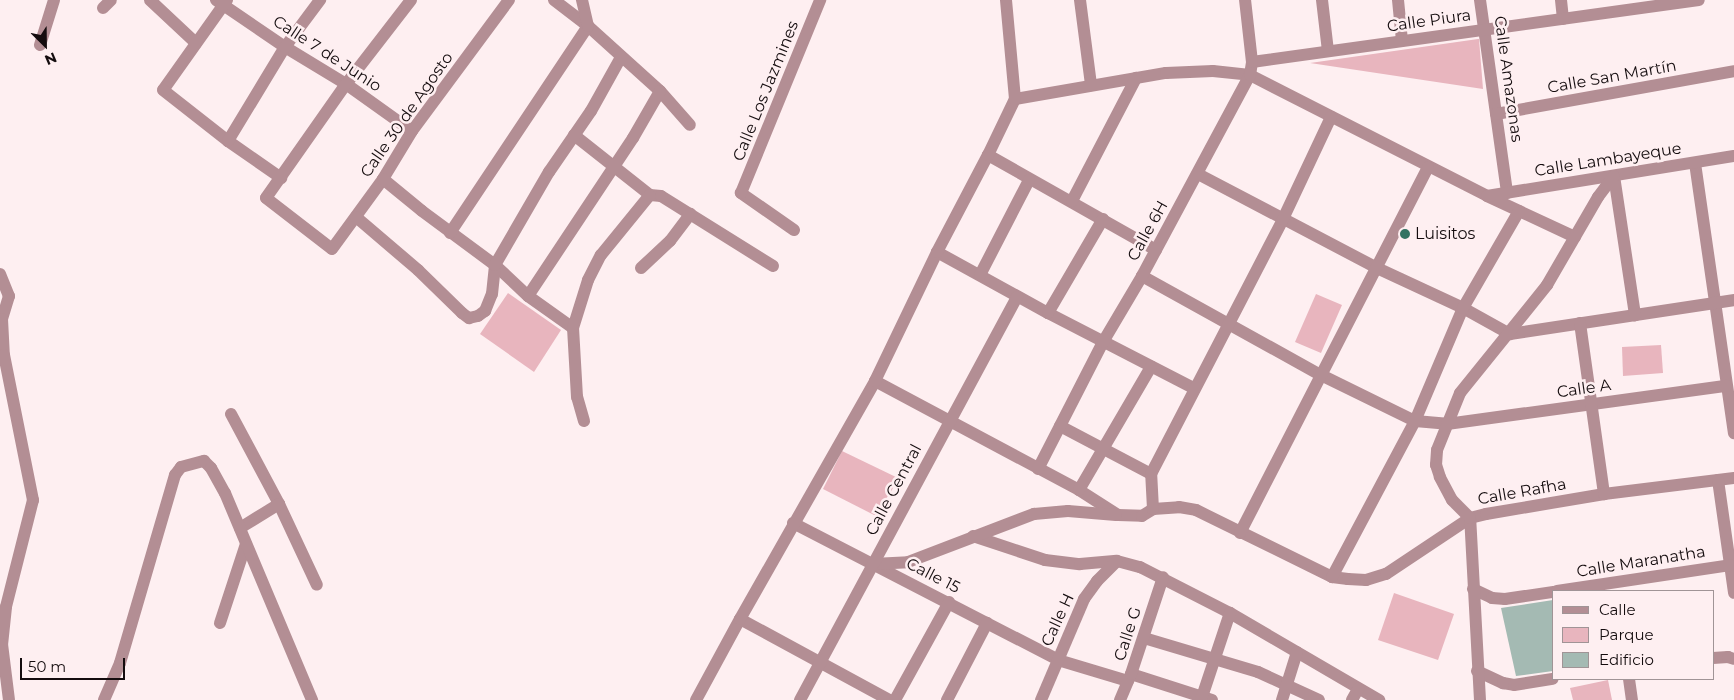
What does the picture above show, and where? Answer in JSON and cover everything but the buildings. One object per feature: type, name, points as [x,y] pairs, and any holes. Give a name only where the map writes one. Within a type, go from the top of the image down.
[{"type":"street","points":[[40,45],[54,0]]},
{"type":"street","points":[[150,0],[196,44]]},
{"type":"street","points":[[228,141],[285,47],[320,0]]},
{"type":"street","points":[[222,2],[164,90],[228,141],[281,178],[346,84],[411,0]]},
{"type":"street","name":"Calle 30 de Agosto","points":[[281,178],[266,198],[332,249],[383,179],[412,131],[510,0]]},
{"type":"street","points":[[554,0],[588,26],[660,91],[690,125]]},
{"type":"street","points":[[450,233],[588,26],[582,0]]},
{"type":"street","name":"Calle Los Jazmines","points":[[794,230],[741,193],[820,0]]},
{"type":"street","points":[[696,700],[740,618],[875,381],[937,252],[1015,99],[1006,0]]},
{"type":"street","points":[[1080,0],[1091,85]]},
{"type":"street","name":"Calle 6H","points":[[1038,469],[1103,342],[1142,276],[1250,75],[1252,62],[1245,0]]},
{"type":"street","points":[[1322,0],[1328,51]]},
{"type":"street","points":[[1398,0],[1402,41]]},
{"type":"street","name":"Calle Amazonas","points":[[1480,0],[1508,193]]},
{"type":"street","points":[[1561,0],[1563,19]]},
{"type":"street","name":"Calle Piura","points":[[1252,62],[1563,19],[1650,3],[1699,0]]},
{"type":"street","name":"Calle 7 de Junio","points":[[222,2],[285,47],[346,84],[412,131]]},
{"type":"street","points":[[356,216],[469,318],[478,316],[485,311],[492,294],[495,265],[549,172],[592,111],[621,57]]},
{"type":"street","name":"Calle San Martín","points":[[1496,114],[1734,71]]},
{"type":"street","points":[[1015,99],[1166,72],[1213,72],[1250,75],[1487,196],[1575,236]]},
{"type":"street","points":[[1072,202],[1136,78]]},
{"type":"street","points":[[528,296],[614,166],[660,91]]},
{"type":"street","points":[[1153,509],[1150,474],[1230,324],[1283,219],[1331,117]]},
{"type":"street","points":[[574,135],[650,195],[661,196],[773,266]]},
{"type":"street","points":[[988,155],[1029,180],[1103,219],[1156,250]]},
{"type":"street","name":"Calle Lambayeque","points":[[1487,196],[1734,156]]},
{"type":"street","points":[[1695,163],[1734,433]]},
{"type":"street","points":[[1240,533],[1319,374],[1377,268],[1428,166]]},
{"type":"street","points":[[1198,174],[1377,268],[1463,308],[1510,334],[1734,300]]},
{"type":"street","points":[[1480,700],[1470,518],[1452,500],[1436,465],[1437,450],[1460,393],[1510,334],[1547,285],[1598,197],[1614,176]]},
{"type":"street","points":[[1614,176],[1635,315]]},
{"type":"street","points":[[383,179],[450,233],[495,265],[528,296],[573,328]]},
{"type":"street","points":[[980,275],[1029,180]]},
{"type":"street","points":[[584,421],[577,397],[573,328],[588,280],[601,255],[650,195]]},
{"type":"street","points":[[1332,576],[1415,421],[1463,308],[1519,211]]},
{"type":"street","points":[[641,268],[670,241],[690,214]]},
{"type":"street","points":[[1048,313],[1103,219]]},
{"type":"street","points":[[937,252],[1017,297],[1195,389]]},
{"type":"street","points":[[0,274],[9,296],[2,320],[4,355],[33,500],[6,607],[2,644],[10,700]]},
{"type":"street","points":[[1142,276],[1319,374],[1415,421]]},
{"type":"street","name":"Calle Central","points":[[800,700],[1017,297]]},
{"type":"street","points":[[1580,323],[1589,405],[1604,494]]},
{"type":"street","points":[[1079,490],[1151,367]]},
{"type":"street","points":[[875,381],[1079,490],[1118,515]]},
{"type":"street","name":"Calle A","points":[[1415,421],[1446,424],[1726,386]]},
{"type":"street","points":[[231,414],[279,504],[318,585]]},
{"type":"street","points":[[1060,426],[1103,451],[1150,474]]},
{"type":"street","points":[[104,700],[120,663],[174,475],[181,467],[204,461],[211,468],[225,492],[312,700]]},
{"type":"street","name":"Calle Rafha","points":[[873,564],[908,562],[1034,514],[1068,511],[1142,516],[1153,509],[1179,507],[1196,510],[1332,576],[1357,580],[1376,578],[1470,518],[1604,494],[1734,478]]},
{"type":"street","points":[[1718,480],[1734,593]]},
{"type":"street","points":[[240,528],[279,504]]},
{"type":"street","name":"Calle 15","points":[[794,523],[1058,660],[1205,699]]},
{"type":"street","points":[[973,536],[1045,560],[1080,564],[1117,561],[1140,567],[1164,577],[1298,652],[1355,694],[1380,700]]},
{"type":"street","points":[[220,623],[246,544]]},
{"type":"street","name":"Calle H","points":[[1042,700],[1084,599],[1117,561]]},
{"type":"street","name":"Calle Maranatha","points":[[1572,590],[1616,587],[1730,565]]},
{"type":"street","name":"Calle G","points":[[1120,700],[1144,638],[1164,577]]},
{"type":"street","points":[[1473,588],[1492,598],[1505,599],[1552,592]]},
{"type":"street","points":[[896,700],[949,602]]},
{"type":"street","points":[[1205,699],[1214,659],[1230,613]]},
{"type":"street","points":[[740,618],[889,700]]},
{"type":"street","points":[[947,700],[987,623]]},
{"type":"street","points":[[1144,638],[1258,672],[1288,684],[1319,700]]},
{"type":"street","points":[[1282,700],[1298,652]]},
{"type":"street","points":[[1714,658],[1728,657],[1734,659]]},
{"type":"street","points":[[1477,671],[1498,681],[1514,685],[1552,679]]},
{"type":"street","points":[[1629,680],[1632,700]]},
{"type":"green space","points":[[1478,39],[1483,89],[1310,63]]},
{"type":"green space","points":[[508,293],[561,330],[534,372],[480,334]]},
{"type":"green space","points":[[1316,294],[1342,305],[1321,353],[1295,342]]},
{"type":"green space","points":[[1661,345],[1663,373],[1623,376],[1622,347]]},
{"type":"green space","points":[[842,451],[898,478],[878,517],[823,489]]},
{"type":"green space","points":[[1394,593],[1454,614],[1438,660],[1378,640]]},
{"type":"green space","points":[[1608,680],[1612,700],[1573,700],[1570,688]]},
{"type":"place","name":"Luisitos","points":[[1405,234]]}]
